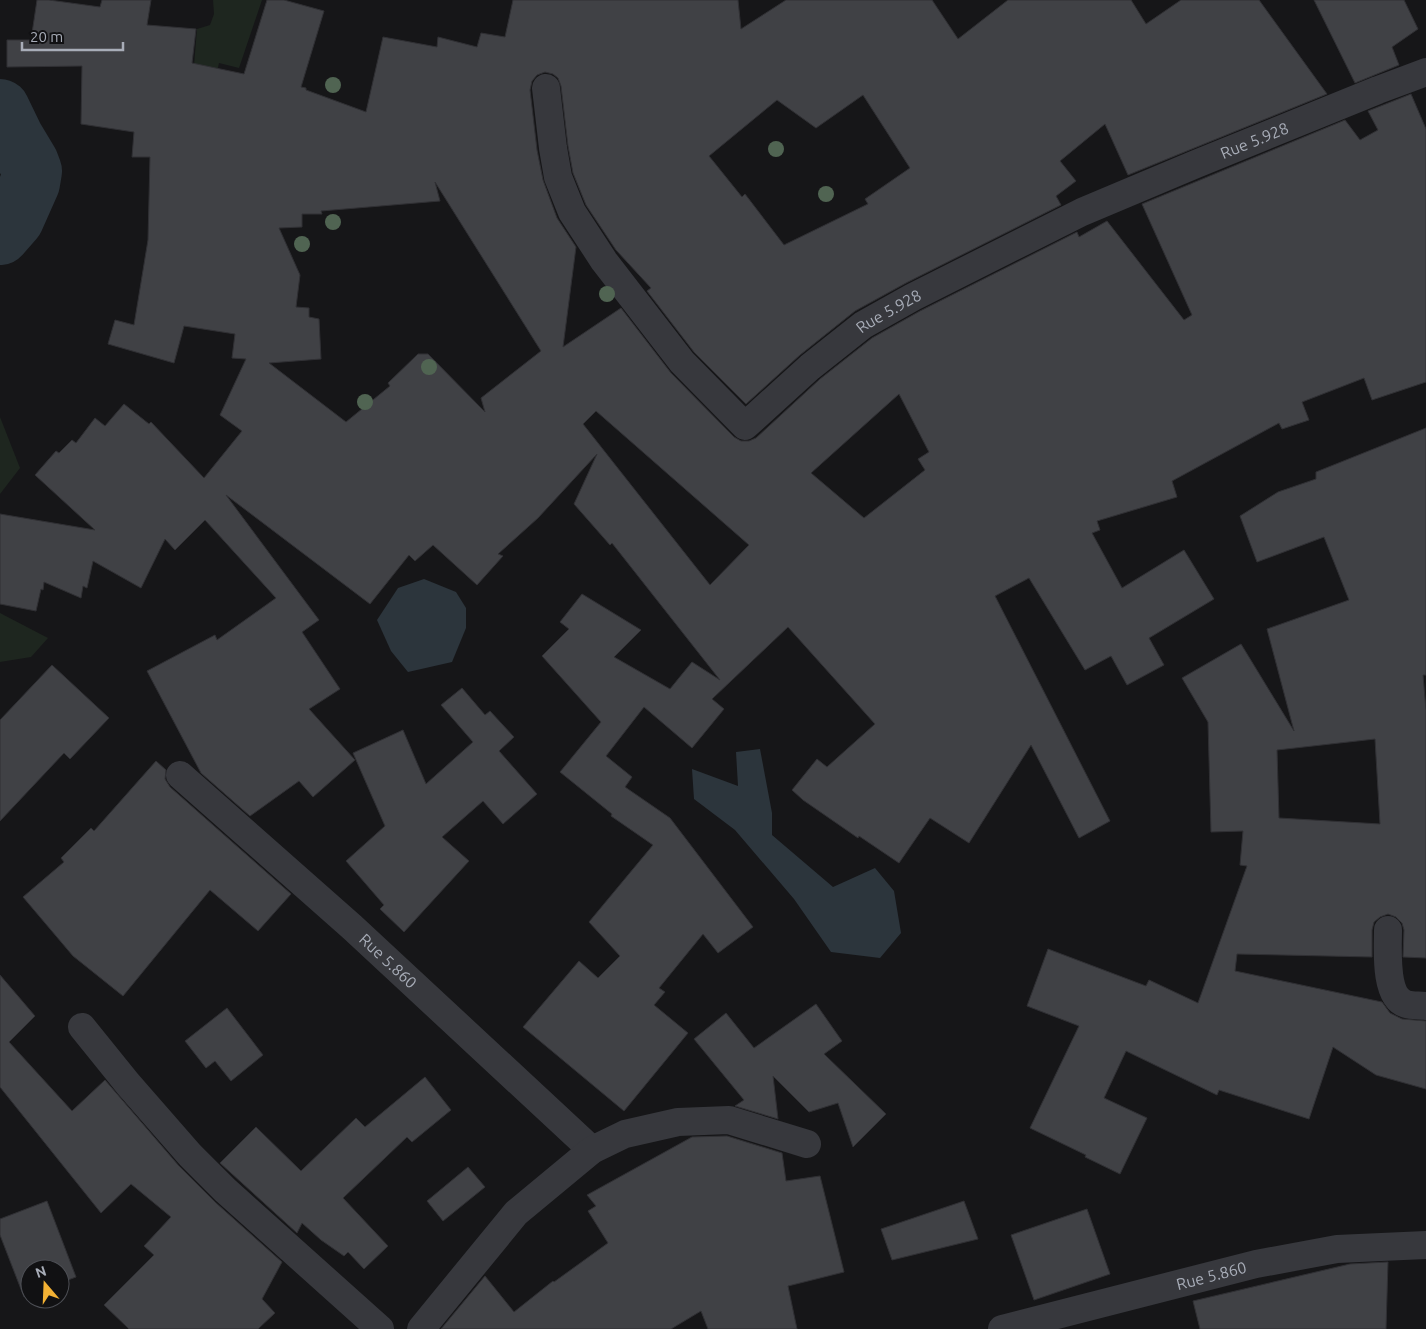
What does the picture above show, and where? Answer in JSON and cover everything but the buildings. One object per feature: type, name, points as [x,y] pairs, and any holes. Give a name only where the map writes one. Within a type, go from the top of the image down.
[{"type":"street","name":"Rue 5.928","points":[[546,88],[558,177],[572,212],[604,261],[682,362],[745,426],[810,367],[863,325],[913,297],[1082,212],[1426,72]]},
{"type":"street","name":"Rue 5.860","points":[[180,775],[352,927],[592,1150]]},
{"type":"street","points":[[1388,930],[1389,973],[1394,993],[1404,1004],[1426,1006]]},
{"type":"street","points":[[82,1026],[128,1084],[197,1162],[380,1329]]},
{"type":"street","points":[[421,1329],[516,1213],[592,1150],[625,1134],[678,1122],[729,1120],[807,1144]]},
{"type":"street","name":"Rue 5.860","points":[[1002,1329],[1256,1264],[1337,1249],[1426,1245]]},
{"type":"shaded area","points":[[213,0],[262,0],[239,68],[219,63],[202,142],[190,114],[197,29],[210,25],[214,14]]},
{"type":"shaded area","points":[[0,417],[20,468],[0,494]]},
{"type":"shaded area","points":[[424,579],[456,592],[466,608],[466,628],[452,662],[408,672],[391,651],[377,620],[398,588]]},
{"type":"shaded area","points":[[0,613],[48,638],[31,657],[0,662]]},
{"type":"shaded area","points":[[760,749],[772,813],[772,835],[833,887],[875,868],[894,891],[901,933],[880,958],[831,952],[794,899],[735,830],[694,799],[692,769],[738,786],[736,752]]},
{"type":"waterway","points":[[0,109],[32,171],[30,183],[14,219],[0,235]]}]
